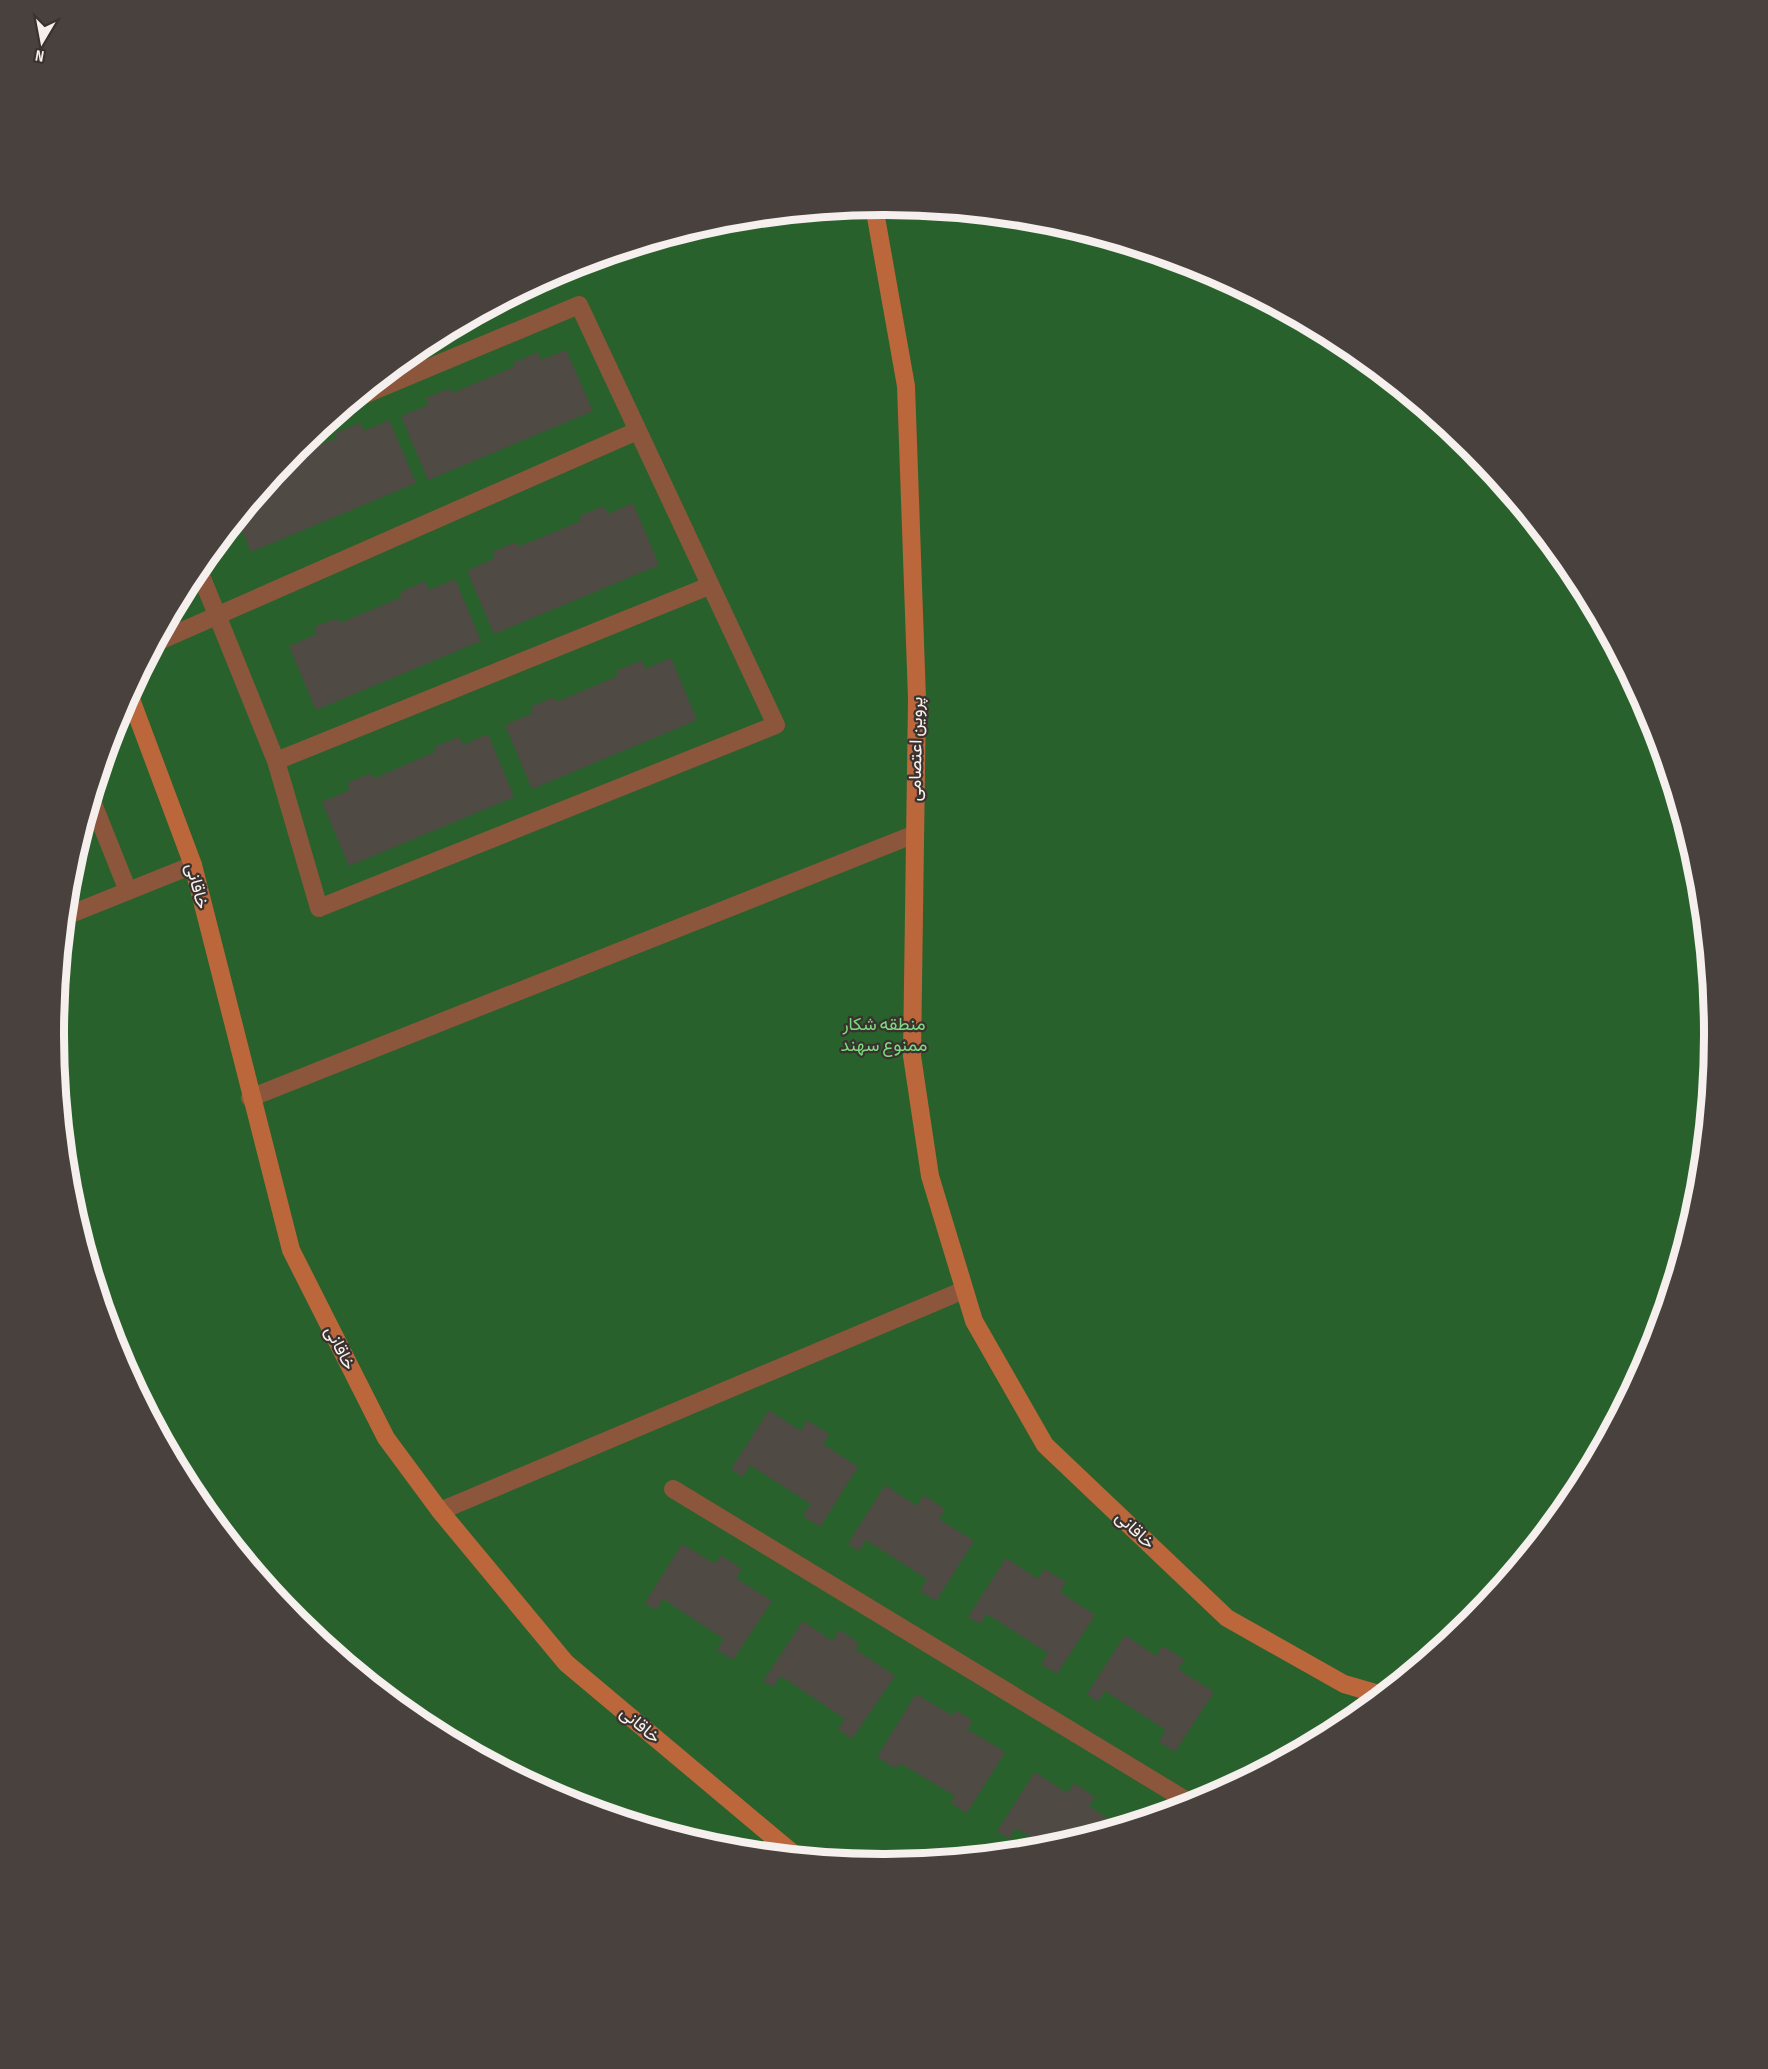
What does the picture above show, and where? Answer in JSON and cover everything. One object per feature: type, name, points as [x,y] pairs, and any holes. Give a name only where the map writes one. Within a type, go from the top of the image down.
[{"type":"street","name":"پروین اعتصامی","points":[[876,215],[906,386],[917,699],[912,1056],[930,1176],[964,1290]]},
{"type":"street","points":[[203,579],[276,761],[319,908],[776,725],[579,305],[380,388]]},
{"type":"street","points":[[167,637],[637,431]]},
{"type":"street","points":[[276,761],[709,586]]},
{"type":"street","name":"خاقانی","points":[[134,706],[193,864],[250,1098],[291,1250],[386,1438],[440,1511],[566,1664],[786,1848]]},
{"type":"street","points":[[96,810],[128,891]]},
{"type":"street","points":[[250,1098],[915,834]]},
{"type":"street","points":[[74,913],[193,864]]},
{"type":"street","points":[[440,1511],[964,1290]]},
{"type":"street","name":"خاقانی","points":[[964,1290],[974,1322],[1045,1445],[1227,1618],[1344,1684],[1373,1692]]},
{"type":"street","points":[[673,1489],[1182,1798]]},
{"type":"green space","name":"منطقه شکار ممنوع سهند","points":[[884,215],[991,222],[1096,243],[1147,258],[1198,277],[1294,325],[1383,384],[1424,418],[1500,494],[1534,536],[1594,625],[1619,672],[1660,771],[1676,822],[1688,875],[1702,981],[1704,1034],[1702,1088],[1696,1141],[1688,1194],[1676,1247],[1660,1298],[1619,1397],[1594,1444],[1565,1490],[1500,1575],[1424,1651],[1383,1685],[1294,1744],[1246,1769],[1198,1792],[1147,1811],[1096,1826],[991,1847],[938,1852],[884,1854],[777,1847],[672,1826],[621,1811],[570,1792],[474,1744],[385,1685],[344,1651],[268,1575],[234,1533],[174,1444],[149,1397],[108,1298],[92,1247],[80,1194],[66,1088],[64,1034],[66,981],[72,928],[80,875],[92,822],[108,771],[149,672],[174,625],[203,579],[268,494],[344,418],[385,384],[474,325],[522,300],[570,277],[621,258],[672,243],[777,222],[830,217]]},
{"type":"building","points":[[566,350],[593,411],[428,480],[401,416],[428,405],[426,398],[450,388],[452,393],[514,367],[513,363],[538,352],[541,360]]},
{"type":"building","points":[[389,420],[416,483],[251,552],[241,527],[268,494],[312,448],[337,438],[335,433],[361,423],[364,431]]},
{"type":"building","points":[[633,503],[659,565],[494,634],[467,571],[495,558],[492,552],[516,542],[518,547],[581,521],[579,516],[604,506],[608,514]]},
{"type":"building","points":[[455,579],[481,641],[316,710],[289,646],[317,634],[314,627],[338,618],[340,623],[402,597],[400,592],[425,581],[429,590]]},
{"type":"building","points":[[671,658],[697,720],[532,789],[505,725],[533,713],[530,707],[554,697],[556,702],[618,676],[616,671],[642,660],[645,669]]},
{"type":"building","points":[[488,734],[514,797],[349,866],[322,802],[350,790],[347,783],[371,773],[373,779],[435,752],[434,747],[459,737],[463,745]]},
{"type":"building","points":[[87,842],[91,852],[85,854]]},
{"type":"building","points":[[769,1410],[801,1431],[807,1420],[829,1434],[823,1444],[858,1467],[820,1527],[803,1516],[811,1504],[750,1465],[743,1477],[731,1469]]},
{"type":"building","points":[[885,1485],[917,1506],[924,1495],[945,1509],[939,1519],[974,1541],[936,1601],[920,1591],[927,1579],[866,1540],[859,1551],[848,1544]]},
{"type":"building","points":[[682,1544],[715,1564],[721,1555],[742,1569],[736,1578],[772,1601],[733,1660],[717,1650],[724,1639],[663,1599],[656,1610],[645,1603]]},
{"type":"building","points":[[1006,1558],[1038,1579],[1044,1569],[1066,1582],[1060,1592],[1095,1615],[1057,1674],[1041,1664],[1048,1653],[987,1614],[980,1624],[968,1617]]},
{"type":"building","points":[[803,1621],[832,1641],[840,1630],[859,1643],[855,1649],[895,1676],[852,1739],[838,1729],[845,1719],[781,1676],[773,1687],[763,1681]]},
{"type":"building","points":[[1125,1635],[1156,1656],[1163,1646],[1185,1660],[1178,1669],[1214,1692],[1175,1752],[1159,1742],[1166,1730],[1105,1691],[1098,1702],[1087,1694]]},
{"type":"building","points":[[916,1694],[953,1716],[956,1710],[973,1721],[967,1729],[1005,1752],[967,1813],[951,1803],[955,1796],[900,1763],[896,1769],[877,1757]]},
{"type":"building","points":[[1035,1772],[1067,1793],[1074,1783],[1095,1797],[1089,1806],[1112,1821],[1035,1840],[1016,1828],[1009,1839],[997,1831]]}]
